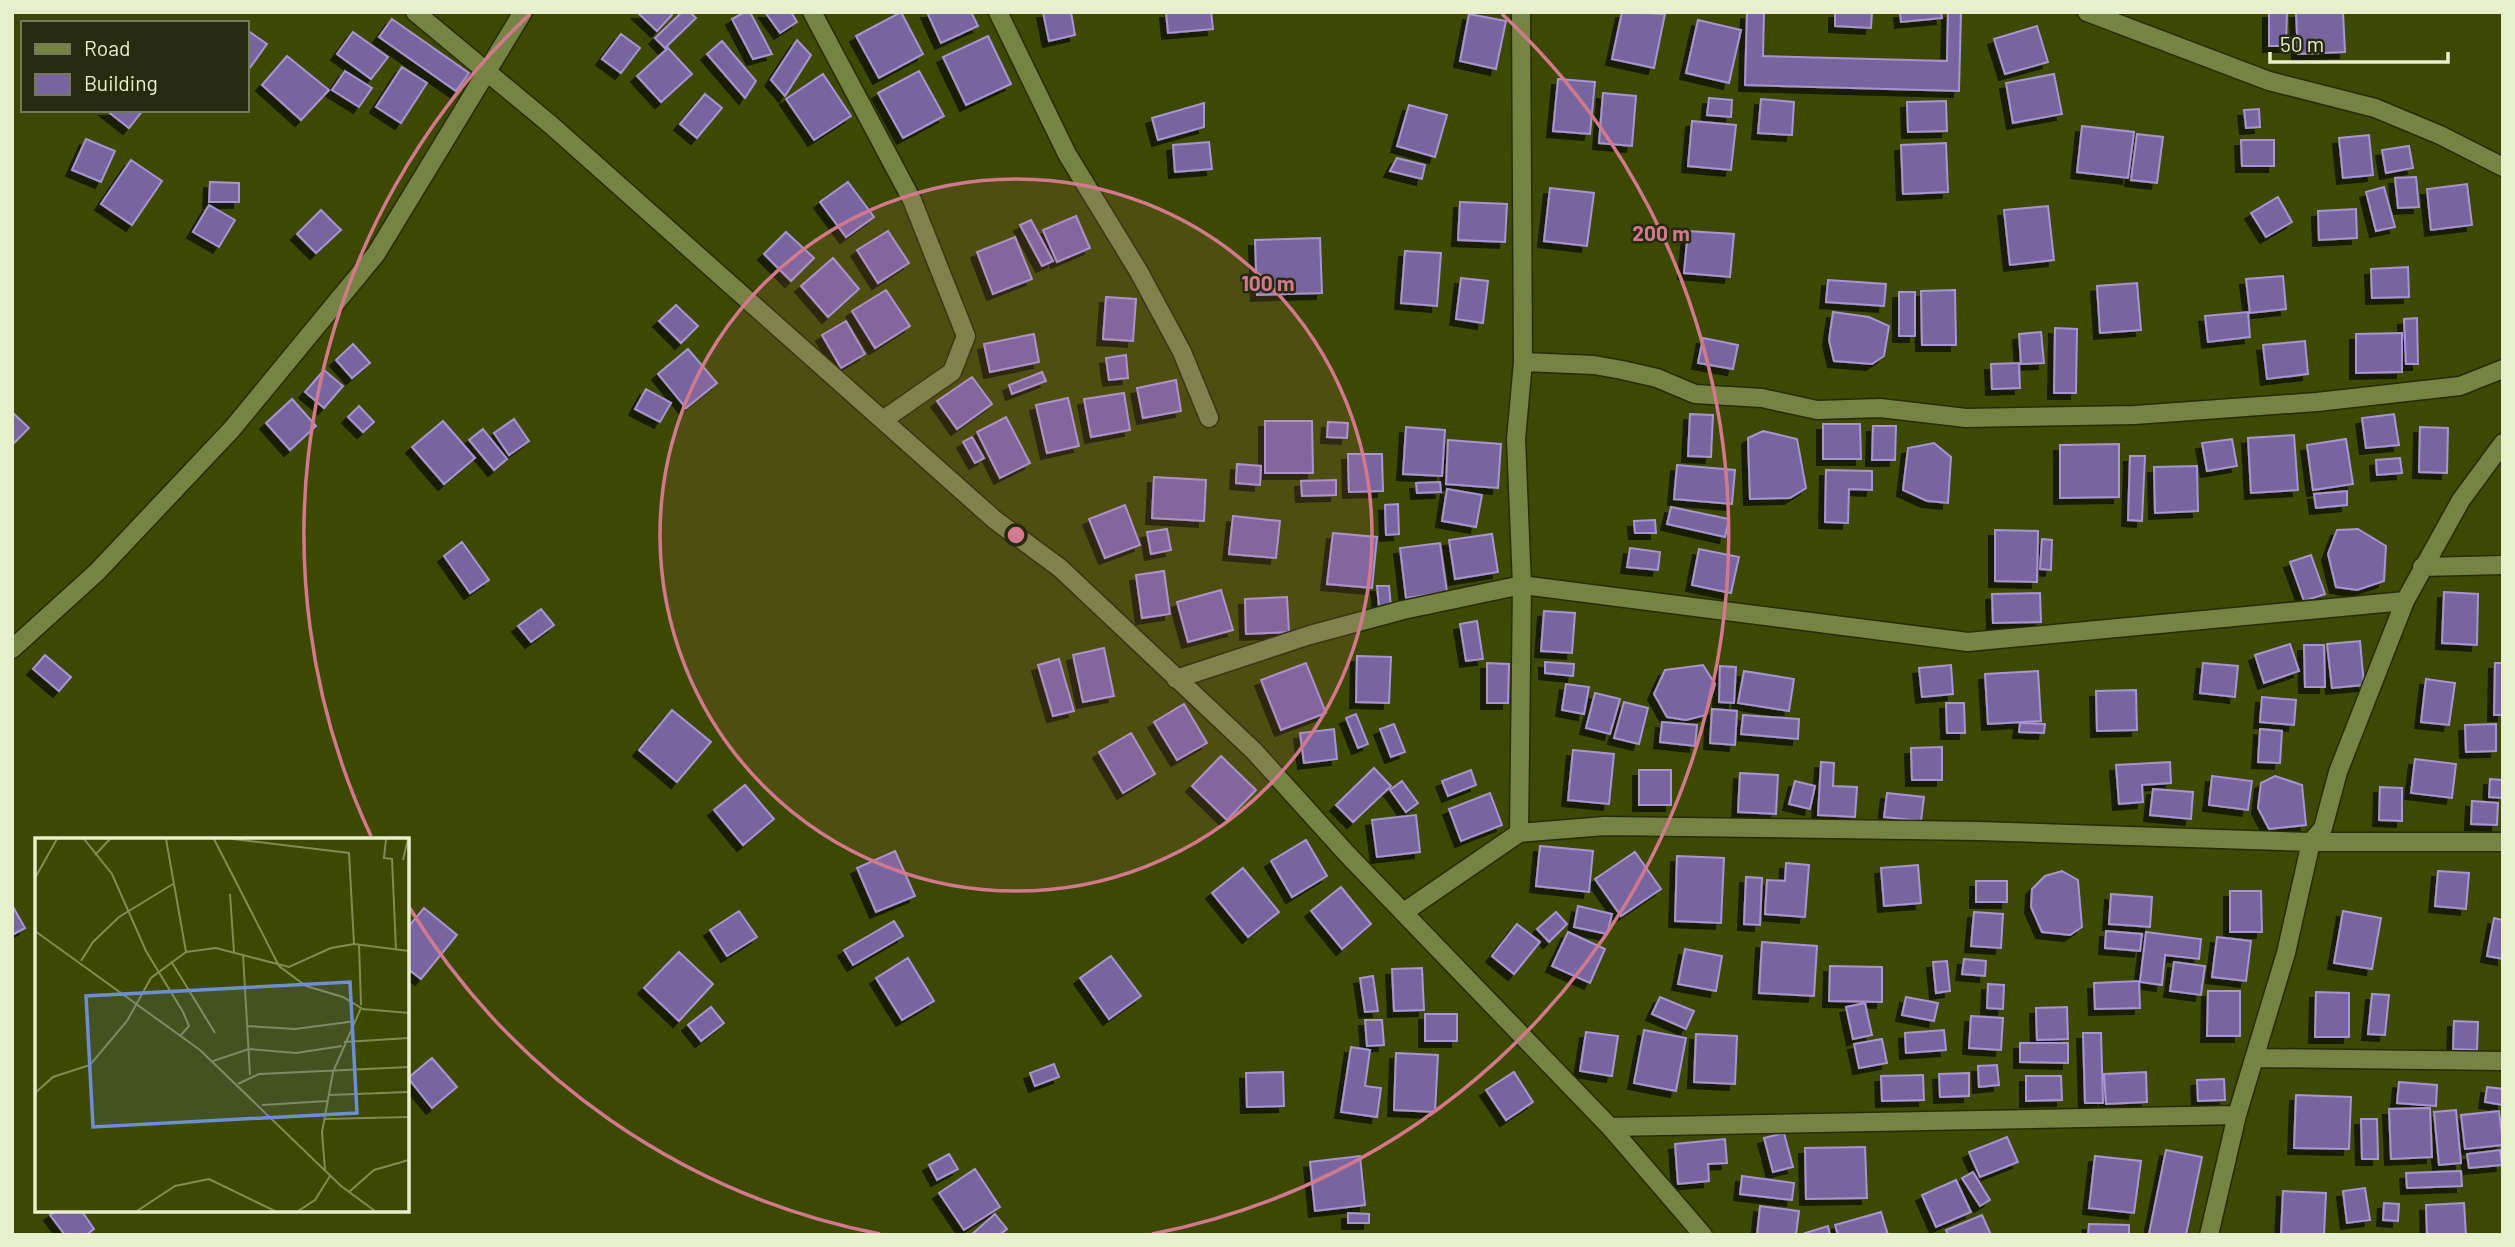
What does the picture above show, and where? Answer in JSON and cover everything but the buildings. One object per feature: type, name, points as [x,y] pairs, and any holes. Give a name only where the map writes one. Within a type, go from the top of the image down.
[{"type":"street","points":[[415,12],[489,71],[995,520],[1060,568],[1254,751],[1309,815],[1610,1127],[1703,1235]]},
{"type":"street","points":[[12,649],[97,572],[232,429],[376,254],[523,12]]},
{"type":"street","points":[[812,12],[912,200],[966,336],[952,372],[883,420]]},
{"type":"street","points":[[998,12],[1067,155],[1139,272],[1182,352],[1209,418]]},
{"type":"street","points":[[1519,833],[1522,585],[1516,439],[1523,362],[1521,12]]},
{"type":"street","points":[[2087,12],[2269,82],[2375,107],[2440,135],[2503,167]]},
{"type":"street","points":[[1523,362],[1622,370],[1657,378],[1695,394],[1762,398],[1817,410],[1880,408],[1966,418],[2135,415],[2317,402],[2460,386],[2503,369]]},
{"type":"street","points":[[2209,1235],[2237,1115],[2286,953],[2311,842],[2323,828],[2338,772],[2405,601],[2461,500],[2503,443]]},
{"type":"street","points":[[2422,567],[2503,565]]},
{"type":"street","points":[[1176,679],[1310,635],[1403,610],[1522,585],[1968,642],[2405,601]]},
{"type":"street","points":[[1404,912],[1519,833],[1605,826],[2005,831],[2311,842],[2503,842]]},
{"type":"street","points":[[2256,1058],[2503,1060]]},
{"type":"street","points":[[1610,1127],[2237,1115]]}]
